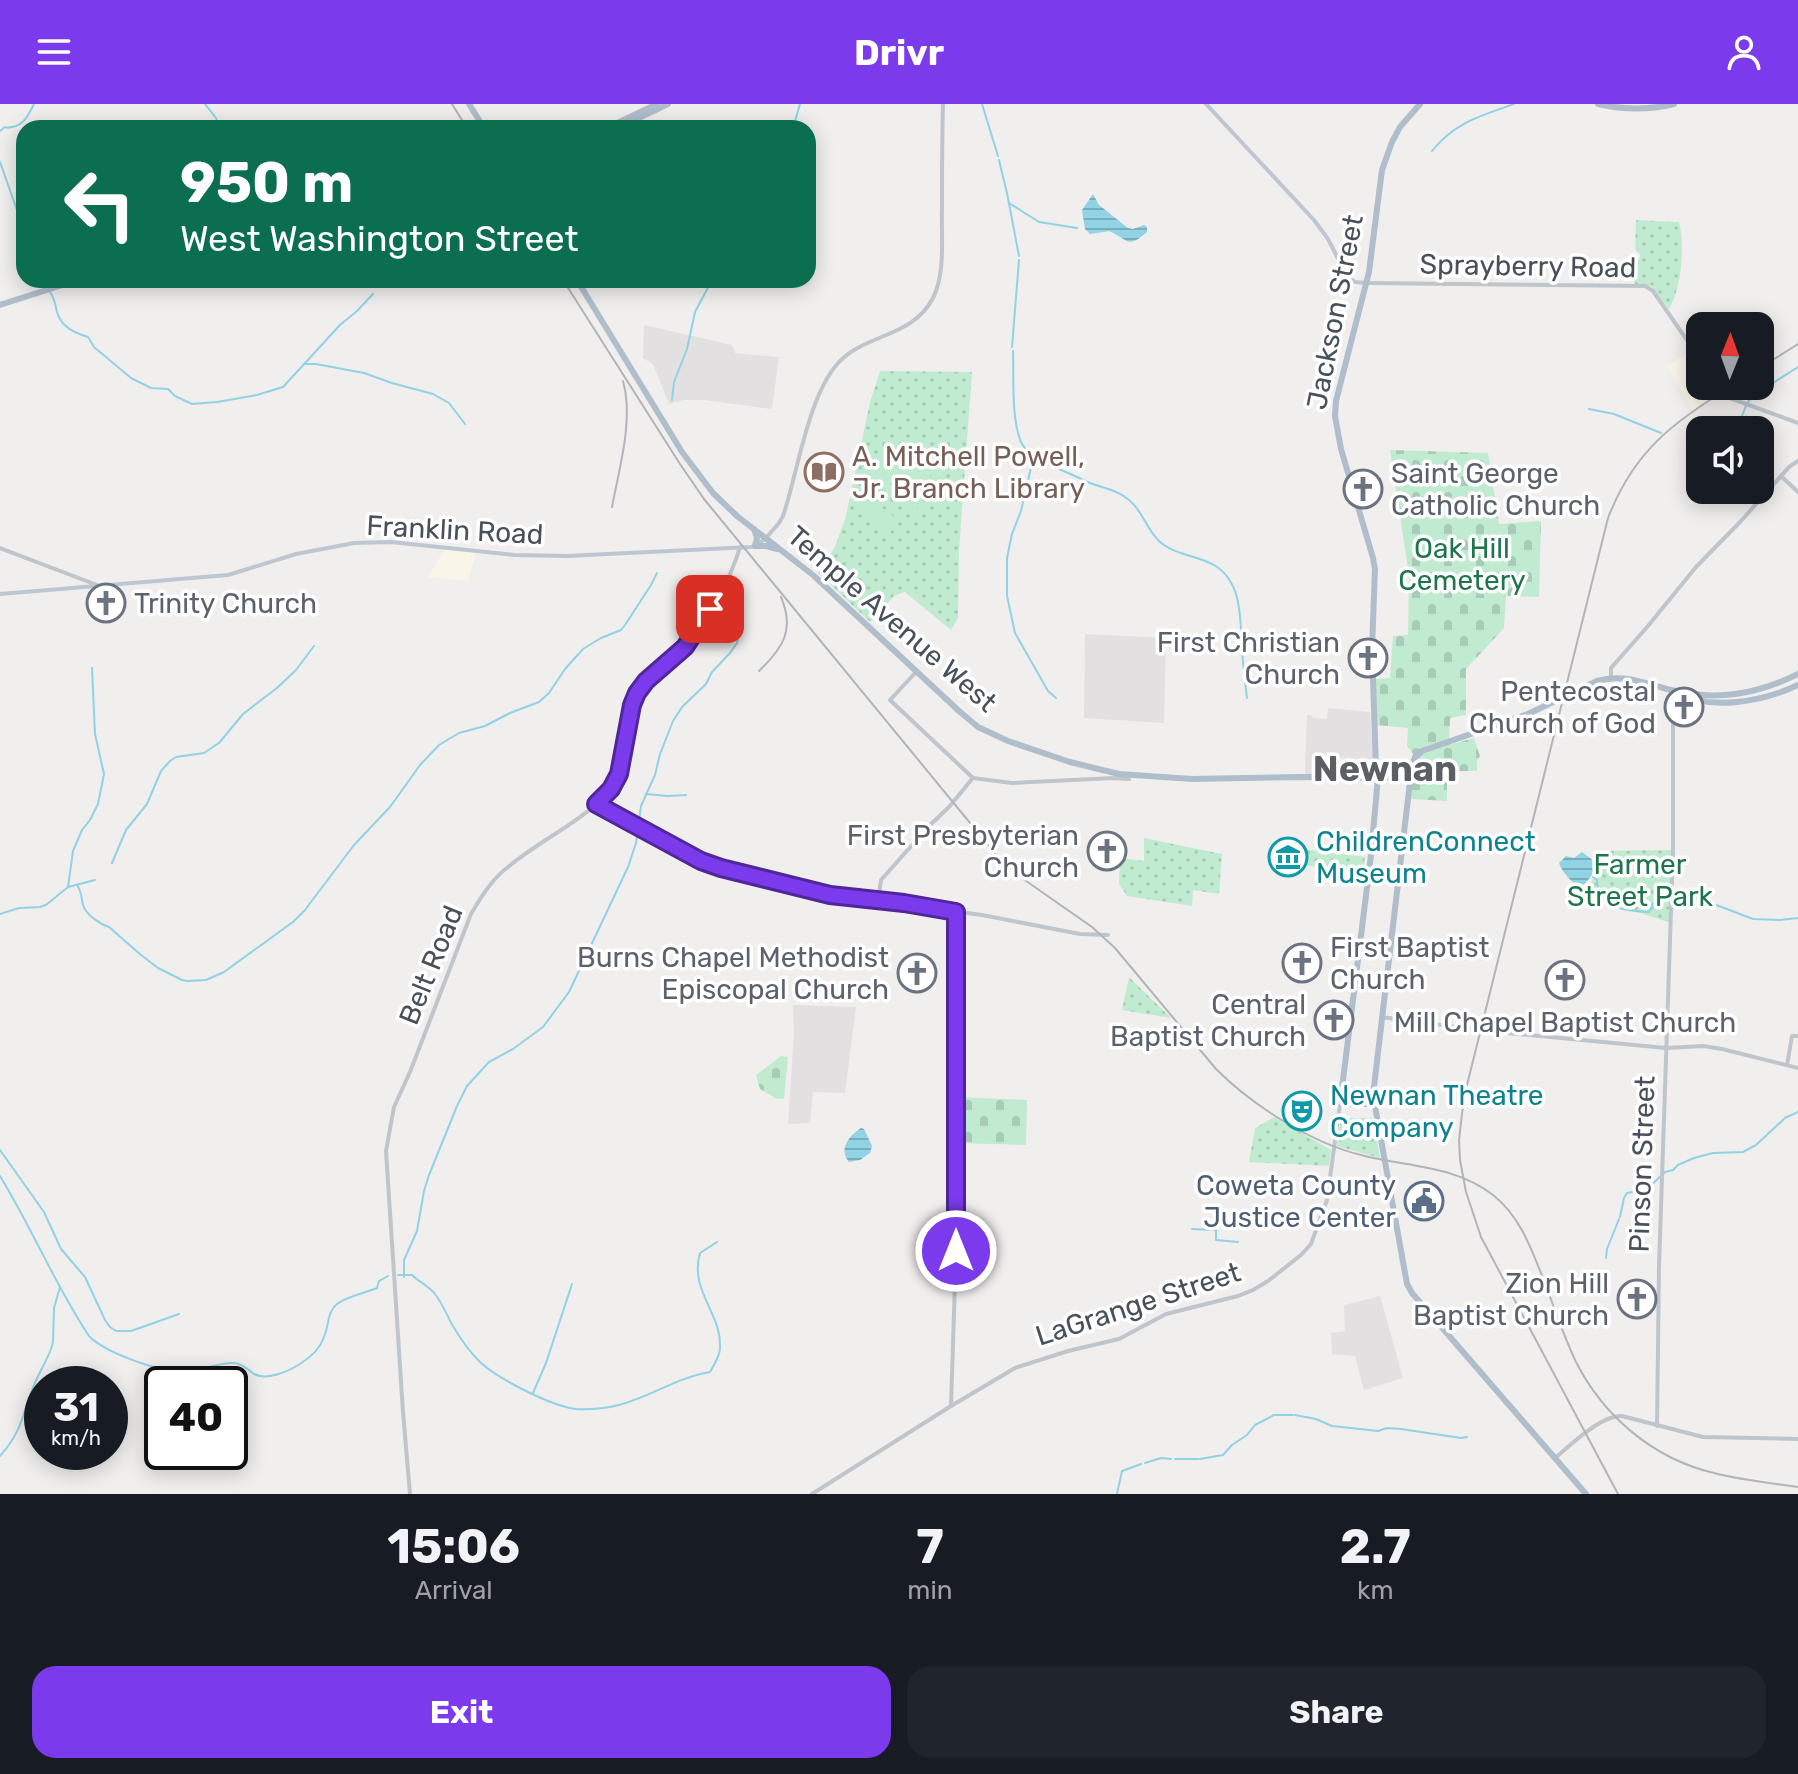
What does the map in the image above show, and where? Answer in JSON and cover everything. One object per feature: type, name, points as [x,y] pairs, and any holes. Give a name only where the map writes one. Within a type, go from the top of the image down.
[{"type":"main road","points":[[624,120],[657,104]]},
{"type":"main road","points":[[635,120],[668,104]]},
{"type":"main road","points":[[1206,104],[1314,220],[1349,278],[1366,283]]},
{"type":"main road","name":"Jackson Street","points":[[1352,1013],[1378,777],[1372,697],[1375,569],[1345,464],[1335,416],[1337,393],[1371,259],[1385,162],[1400,127],[1420,104]]},
{"type":"main road","points":[[1598,104],[1634,109],[1674,104]]},
{"type":"main road","points":[[0,305],[53,288]]},
{"type":"main road","name":"Temple Avenue West","points":[[582,288],[682,452],[713,493],[813,575],[978,727],[1052,756],[1128,777],[1410,778]]},
{"type":"main road","points":[[754,529],[757,538],[755,546]]},
{"type":"main road","points":[[755,546],[766,538]]},
{"type":"main road","name":"Franklin Road","points":[[0,594],[228,575],[296,554],[354,543],[391,542],[514,555],[567,556],[755,546]]},
{"type":"main road","points":[[755,546],[781,550]]},
{"type":"main road","points":[[1586,1494],[1410,1289],[1403,1264],[1372,1104],[1413,761],[1422,751],[1528,714],[1611,677],[1673,691],[1733,696],[1767,688],[1798,674]]},
{"type":"main road","points":[[1673,691],[1699,700],[1730,702],[1764,697],[1798,685]]},
{"type":"main road","name":"LaGrange Street","points":[[1340,1104],[1352,1013]]},
{"type":"main road","points":[[1340,1104],[1372,1104]]},
{"type":"street","points":[[766,538],[783,516],[813,409],[827,378],[837,364],[857,348],[912,322],[926,309],[935,294],[941,264],[943,104]]},
{"type":"street","name":"Sprayberry Road","points":[[1366,283],[1647,287],[1686,339]]},
{"type":"street","points":[[1735,400],[1798,423]]},
{"type":"street","points":[[1611,677],[1611,668],[1674,592],[1798,461]]},
{"type":"street","points":[[1781,476],[1798,492]]},
{"type":"street","name":"Belt Road","points":[[410,1494],[386,1151],[394,1107],[471,914],[479,901],[507,867],[596,804],[611,789],[619,774],[637,693],[646,681],[683,650],[698,630],[728,577],[740,547]]},
{"type":"street","points":[[0,548],[99,586]]},
{"type":"street","points":[[917,671],[890,700],[973,778],[1012,783],[1128,777]]},
{"type":"street","name":"Pinson Street","points":[[1657,1426],[1659,1267],[1673,851],[1673,691]]},
{"type":"street","points":[[878,901],[881,880],[973,778]]},
{"type":"street","points":[[596,804],[701,861],[721,868],[817,892],[916,905],[1098,936],[1102,933],[1108,935]]},
{"type":"street","points":[[1368,874],[1399,877]]},
{"type":"street","points":[[951,1406],[956,1251],[956,912]]},
{"type":"street","points":[[1381,1017],[1486,1031],[1666,1048],[1703,1046],[1798,1068]]},
{"type":"street","points":[[1787,1065],[1795,1036]]},
{"type":"street","name":"LaGrange Street","points":[[812,1494],[997,1377],[1029,1362],[1119,1339],[1172,1312],[1226,1300],[1266,1283],[1311,1244],[1327,1200],[1340,1104]]},
{"type":"street","points":[[1555,1458],[1613,1415],[1715,1438],[1798,1439]]},
{"type":"shaded area","points":[[644,325],[732,345],[735,353],[779,357],[772,409],[704,400],[669,404],[653,364],[643,358]]},
{"type":"shaded area","points":[[1686,354],[1686,398],[1667,366]]},
{"type":"shaded area","points":[[1687,400],[1712,400],[1694,412]]},
{"type":"shaded area","points":[[446,547],[477,551],[468,581],[428,577]]},
{"type":"shaded area","points":[[1085,634],[1166,638],[1164,723],[1084,718]]},
{"type":"shaded area","points":[[1328,708],[1370,712],[1373,759],[1340,758],[1336,753],[1326,752],[1321,775],[1307,775],[1307,715],[1327,719]]},
{"type":"shaded area","points":[[793,1005],[856,1007],[845,1093],[813,1092],[810,1123],[788,1124]]},
{"type":"shaded area","points":[[1380,1296],[1403,1378],[1364,1390],[1355,1356],[1332,1354],[1331,1333],[1345,1331],[1344,1305]]},
{"type":"green space","points":[[1636,220],[1679,222],[1681,266],[1677,290],[1669,309],[1651,286],[1634,282],[1635,263],[1640,258],[1635,249]]},
{"type":"green space","points":[[880,371],[972,372],[959,551],[958,618],[951,630],[905,592],[894,596],[870,622],[818,573],[835,547],[846,516],[870,402]]},
{"type":"green space","points":[[933,449],[960,451],[951,471],[931,479],[930,452]]},
{"type":"green space","name":"Oak Hill Cemetery","points":[[1390,450],[1488,453],[1499,524],[1541,521],[1539,597],[1506,596],[1504,628],[1466,669],[1466,715],[1450,718],[1449,745],[1474,738],[1480,756],[1477,771],[1447,771],[1447,801],[1411,799],[1416,758],[1407,746],[1408,728],[1376,725],[1374,679],[1390,678],[1393,636],[1408,635],[1409,575]]},
{"type":"green space","points":[[882,455],[899,462],[886,482],[881,483],[863,467],[870,458]]},
{"type":"green space","points":[[909,464],[918,475],[923,492],[916,511],[889,493],[888,488]]},
{"type":"green space","points":[[868,498],[899,520],[888,535],[857,512]]},
{"type":"green space","points":[[1144,838],[1222,854],[1219,894],[1193,890],[1192,906],[1127,896],[1119,884],[1120,858],[1144,861]]},
{"type":"green space","points":[[1293,848],[1365,857],[1363,872],[1291,864]]},
{"type":"green space","name":"Farmer Street Park","points":[[1673,850],[1671,923],[1610,903],[1590,887],[1601,851]]},
{"type":"green space","points":[[1129,977],[1171,1018],[1122,1010]]},
{"type":"green space","points":[[781,1056],[788,1057],[784,1099],[777,1099],[760,1089],[756,1075]]},
{"type":"green space","points":[[958,1097],[1027,1100],[1026,1145],[958,1143]]},
{"type":"green space","points":[[1274,1117],[1331,1150],[1329,1166],[1249,1162],[1255,1128]]},
{"type":"green space","points":[[1341,1118],[1373,1118],[1380,1158],[1337,1146]]},
{"type":"water","points":[[1093,194],[1099,205],[1128,228],[1144,225],[1147,232],[1131,242],[1109,231],[1090,234],[1085,229],[1082,210]]},
{"type":"water","points":[[1582,852],[1591,859],[1594,867],[1589,879],[1580,887],[1568,877],[1559,863],[1566,856],[1574,858]]},
{"type":"water","points":[[861,1128],[872,1146],[870,1153],[860,1160],[849,1162],[846,1143]]},
{"type":"waterway","points":[[24,120],[34,104]]},
{"type":"waterway","points":[[205,104],[217,120]]},
{"type":"waterway","points":[[795,120],[800,104]]},
{"type":"waterway","points":[[982,104],[998,156]]},
{"type":"waterway","points":[[1432,151],[1459,127],[1514,104]]},
{"type":"waterway","points":[[0,131],[16,126]]},
{"type":"waterway","points":[[999,160],[1019,256]]},
{"type":"waterway","points":[[0,162],[16,207]]},
{"type":"waterway","points":[[1009,203],[1039,222],[1077,228]]},
{"type":"waterway","points":[[1012,347],[1019,260]]},
{"type":"waterway","points":[[672,400],[674,382],[687,349],[695,312],[708,288]]},
{"type":"waterway","points":[[50,292],[65,325],[88,337],[94,347],[131,378],[151,388],[168,389],[192,404],[257,395],[283,387],[373,294]]},
{"type":"waterway","points":[[1013,351],[1018,432],[1033,458],[1125,497],[1164,545],[1214,565],[1230,581],[1240,614],[1247,698]]},
{"type":"waterway","points":[[304,364],[364,373],[433,394],[449,403],[465,424]]},
{"type":"waterway","points":[[1748,402],[1798,367]]},
{"type":"waterway","points":[[1742,416],[1746,406]]},
{"type":"waterway","points":[[1589,409],[1614,414],[1661,433]]},
{"type":"waterway","points":[[1033,459],[1007,558],[1007,596],[1015,633],[1048,691],[1056,698]]},
{"type":"waterway","points":[[77,885],[90,916],[109,927],[158,968],[187,981],[206,980],[224,972],[305,910],[354,845],[390,807],[420,765],[439,745],[459,733],[485,726],[539,702],[583,649],[621,630],[657,573]]},
{"type":"waterway","points":[[404,1277],[404,1260],[417,1231],[429,1175],[467,1086],[489,1062],[543,1027],[569,992],[628,867],[636,843],[641,806],[673,721],[730,653],[737,643],[739,631]]},
{"type":"waterway","points":[[112,863],[126,830],[147,804],[161,771],[170,761],[176,757],[204,753],[219,743],[243,714],[296,670],[314,646]]},
{"type":"waterway","points":[[68,887],[73,851],[98,804],[104,774],[95,734],[92,668]]},
{"type":"waterway","points":[[646,794],[686,795]]},
{"type":"waterway","points":[[1593,877],[1597,880],[1598,889]]},
{"type":"waterway","points":[[0,914],[46,905],[68,887],[95,880]]},
{"type":"waterway","points":[[1598,891],[1614,906],[1627,910],[1649,912],[1653,903]]},
{"type":"waterway","points":[[1656,898],[1668,893]]},
{"type":"waterway","points":[[1675,893],[1698,898],[1753,919],[1798,918]]},
{"type":"waterway","points":[[1620,1217],[1627,1193],[1646,1190],[1665,1172],[1694,1158],[1713,1153],[1743,1152],[1756,1145],[1785,1118],[1798,1112]]},
{"type":"waterway","points":[[0,1150],[44,1212],[61,1249],[85,1277],[110,1327],[116,1331],[131,1331],[179,1314]]},
{"type":"waterway","points":[[0,1176],[89,1336],[120,1355],[161,1369],[184,1372],[233,1363],[259,1376],[284,1372],[318,1349],[331,1311],[337,1304],[377,1288],[379,1281],[388,1276]]},
{"type":"waterway","points":[[1606,1258],[1619,1219]]},
{"type":"waterway","points":[[1192,1229],[1216,1230],[1216,1240],[1238,1242]]},
{"type":"waterway","points":[[398,1275],[412,1275],[433,1291],[468,1349],[498,1375],[565,1407],[598,1408],[630,1401],[710,1372],[719,1354],[719,1335],[702,1291],[698,1267],[700,1253],[717,1242]]},
{"type":"waterway","points":[[533,1393],[572,1284]]},
{"type":"waterway","points":[[0,1456],[18,1430],[51,1349],[54,1308],[60,1287]]},
{"type":"waterway","points":[[1200,1459],[1223,1455],[1255,1425],[1274,1415],[1293,1415]]},
{"type":"waterway","points":[[1295,1415],[1332,1426],[1378,1431],[1401,1429],[1467,1437]]},
{"type":"waterway","points":[[1145,1463],[1161,1458],[1171,1459]]},
{"type":"waterway","points":[[1175,1459],[1198,1459]]},
{"type":"waterway","points":[[1117,1494],[1122,1471],[1141,1464]]},
{"type":"railway","points":[[452,104],[462,120]]},
{"type":"railway","points":[[568,288],[704,499],[998,857],[1019,876],[1092,927],[1115,948],[1216,1069],[1265,1109],[1322,1142],[1378,1159],[1446,1172],[1478,1185],[1503,1204],[1530,1247],[1576,1362],[1601,1401],[1633,1433],[1651,1446],[1692,1466],[1735,1478],[1798,1487]]},
{"type":"railway","points":[[1774,359],[1798,344]]},
{"type":"railway","points":[[612,507],[626,428],[623,381]]},
{"type":"railway","points":[[1618,1494],[1481,1237],[1466,1192],[1459,1140],[1464,1097],[1608,518],[1618,495],[1643,456],[1674,426],[1710,400]]},
{"type":"railway","points":[[759,671],[775,654],[787,629],[781,597]]},
{"type":"place","name":"A. Mitchell Powell, Jr. Branch Library","points":[[824,472]]},
{"type":"place","name":"Saint George Catholic Church","points":[[1363,489]]},
{"type":"place","name":"Trinity Church","points":[[106,603]]},
{"type":"place","name":"First Christian Church","points":[[1368,658]]},
{"type":"place","name":"Pentecostal Church of God","points":[[1684,707]]},
{"type":"place","name":"First Presbyterian Church","points":[[1107,851]]},
{"type":"place","name":"ChildrenConnect Museum","points":[[1288,857]]},
{"type":"place","name":"First Baptist Church","points":[[1302,963]]},
{"type":"place","name":"Burns Chapel Methodist Episcopal Church","points":[[917,973]]},
{"type":"place","name":"Mill Chapel Baptist Church","points":[[1565,980]]},
{"type":"place","name":"Central Baptist Church","points":[[1334,1020]]},
{"type":"place","name":"Newnan Theatre Company","points":[[1302,1111]]},
{"type":"place","name":"Coweta County Justice Center","points":[[1424,1201]]},
{"type":"place","name":"Zion Hill Baptist Church","points":[[1637,1299]]},
{"type":"district","name":"Newnan","points":[[1385,768]]},
{"type":"route","points":[[710,609],[685,647],[646,681],[637,693],[619,774],[611,789],[596,804],[701,861],[721,868],[830,895],[956,912],[956,1251]]}]
